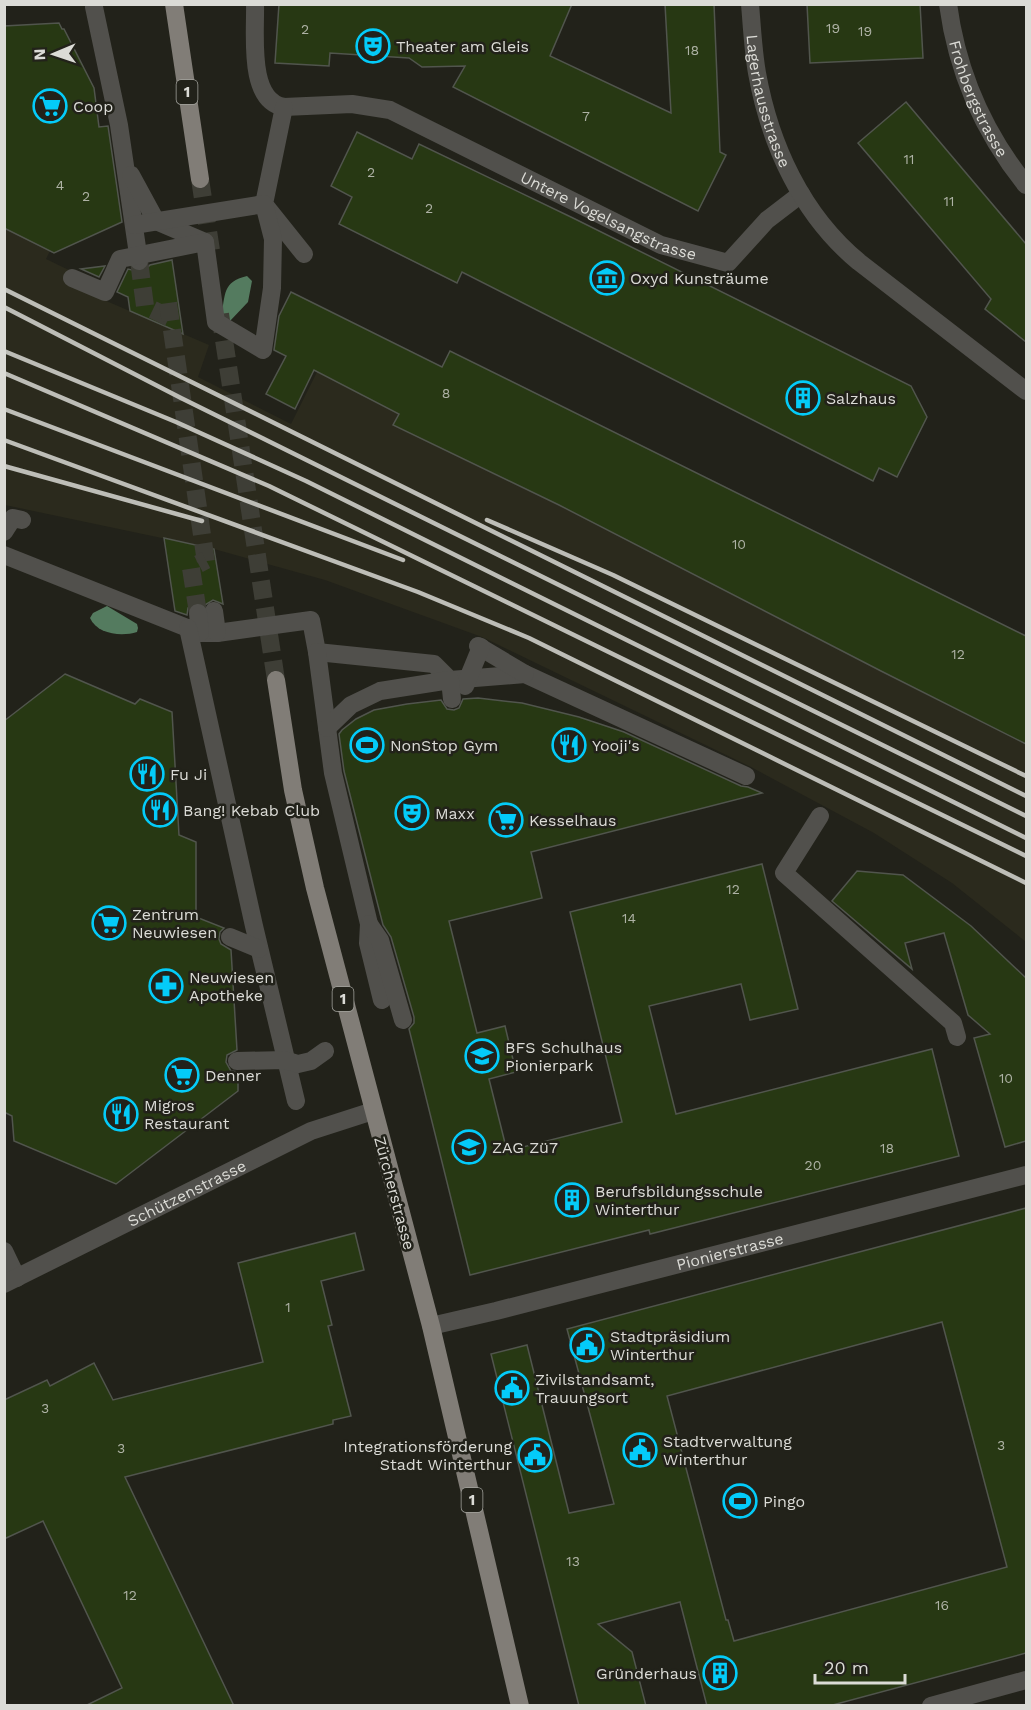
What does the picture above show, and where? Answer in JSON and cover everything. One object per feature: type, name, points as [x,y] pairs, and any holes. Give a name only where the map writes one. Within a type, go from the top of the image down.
[{"type":"main road","name":"1","points":[[174,4],[200,178]]},
{"type":"main road","name":"Zürcherstrasse","points":[[276,680],[293,790],[315,888],[431,1326],[520,1706]]},
{"type":"street","points":[[205,242],[216,322],[263,350],[272,288],[273,239],[264,204],[284,107],[270,102],[261,87],[256,63],[255,4]]},
{"type":"street","name":"Lagerhausstrasse","points":[[750,4],[756,70],[762,100],[779,151],[801,194]]},
{"type":"street","name":"Frohbergstrasse","points":[[948,4],[952,33],[973,97],[990,133],[1026,185]]},
{"type":"street","points":[[94,7],[119,125],[138,258]]},
{"type":"street","name":"Untere Vogelsangstrasse","points":[[284,107],[352,104],[390,110],[661,245],[728,263],[767,220],[801,194]]},
{"type":"street","points":[[125,163],[156,221],[205,242]]},
{"type":"street","points":[[801,194],[822,224],[844,249],[1026,391]]},
{"type":"street","points":[[134,225],[264,204]]},
{"type":"street","points":[[264,204],[304,254]]},
{"type":"street","points":[[72,278],[105,292],[120,259],[161,255],[205,242]]},
{"type":"street","points":[[4,532],[13,518],[22,520]]},
{"type":"street","points":[[7,562],[203,623],[311,620],[333,773],[369,924],[368,943],[382,1000]]},
{"type":"street","points":[[203,623],[259,949],[296,1101]]},
{"type":"street","points":[[317,652],[434,664],[450,680],[456,699],[469,678],[480,647],[525,674],[746,776]]},
{"type":"street","points":[[327,728],[351,705],[380,691],[450,680],[525,674]]},
{"type":"street","points":[[820,816],[784,873],[953,1023],[957,1037]]},
{"type":"street","points":[[369,924],[380,940],[403,1020]]},
{"type":"street","points":[[230,937],[259,949]]},
{"type":"street","points":[[237,1061],[285,1060],[298,1064],[311,1061],[325,1051],[302,1046],[295,1047],[285,1060]]},
{"type":"street","name":"Schützenstrasse","points":[[11,1281],[311,1131],[373,1111]]},
{"type":"street","name":"Pionierstrasse","points":[[431,1326],[1026,1174]]},
{"type":"street","points":[[4,1251],[11,1281]]},
{"type":"street","points":[[931,1706],[1026,1680]]},
{"type":"shaded area","points":[[4,132],[75,200],[46,259],[75,273],[69,285],[209,345],[198,377],[291,424],[317,372],[399,414],[393,425],[559,505],[1026,744],[1026,942],[952,883],[874,833],[751,767],[482,637],[325,580],[214,549],[5,505]]},
{"type":"shaded area","points":[[247,276],[252,281],[248,302],[230,321],[221,316],[225,295],[229,285]]},
{"type":"shaded area","points":[[107,606],[137,624],[137,632],[117,634],[98,628],[90,618],[93,613]]},
{"type":"building","points":[[279,4],[572,4],[550,56],[671,113],[665,4],[714,4],[720,152],[726,155],[698,211],[453,87],[465,66],[422,67],[409,58],[330,53],[329,66],[275,63]]},
{"type":"building","points":[[807,4],[920,4],[923,58],[810,63]]},
{"type":"building","name":"Coop","points":[[59,23],[94,88],[99,127],[108,126],[122,222],[54,253],[4,228],[4,26]]},
{"type":"building","points":[[906,102],[1026,244],[1026,342],[985,309],[991,299],[858,143]]},
{"type":"building","points":[[357,132],[412,159],[419,144],[911,386],[927,417],[897,477],[879,468],[873,481],[462,272],[457,283],[339,224],[352,197],[331,186]]},
{"type":"building","points":[[172,260],[183,334],[130,311],[128,297],[117,292],[128,269],[141,272],[150,265]]},
{"type":"building","points":[[105,266],[99,277],[81,269]]},
{"type":"building","points":[[291,292],[442,367],[450,351],[1026,636],[1026,744],[559,505],[393,425],[399,414],[314,370],[295,409],[266,394],[286,356],[274,350],[279,316]]},
{"type":"building","points":[[164,538],[214,549],[223,604],[213,600],[205,605],[196,602],[188,608],[187,615],[175,611]]},
{"type":"building","name":"Zentrum Neuwiesen","points":[[65,674],[135,704],[140,699],[172,712],[179,835],[196,842],[196,917],[224,928],[220,932],[219,939],[221,944],[231,950],[237,1050],[227,1055],[226,1062],[231,1071],[238,1072],[238,1091],[116,1184],[14,1141],[12,1116],[4,1112],[4,721]]},
{"type":"building","points":[[478,698],[522,703],[579,717],[624,732],[741,786],[762,793],[531,852],[542,898],[449,921],[477,1033],[505,1026],[516,1072],[489,1079],[507,1151],[622,1122],[570,912],[762,864],[798,1009],[750,1020],[741,984],[649,1006],[676,1114],[932,1049],[959,1156],[650,1234],[649,1230],[470,1275],[409,1029],[414,1023],[414,1017],[391,937],[383,925],[344,771],[339,734],[356,719],[374,710],[441,700],[447,709],[454,710],[459,708],[463,699]]},
{"type":"building","points":[[857,871],[903,875],[971,926],[1026,978],[1026,1141],[1005,1147],[974,1038],[990,1034],[968,1015],[944,933],[905,943],[912,969],[832,901]]},
{"type":"building","points":[[1026,1208],[1026,1653],[829,1706],[707,1706],[680,1602],[598,1624],[632,1652],[646,1706],[579,1706],[491,1354],[527,1345],[569,1513],[614,1504],[567,1329]],"holes":[[[942,1322],[1007,1567],[734,1641],[728,1620],[726,1620],[667,1396]]]},
{"type":"building","points":[[355,1233],[364,1270],[321,1281],[332,1325],[328,1326],[351,1416],[333,1420],[333,1424],[125,1477],[234,1706],[85,1706],[122,1688],[43,1521],[4,1539],[4,1400],[47,1380],[50,1386],[94,1363],[113,1400],[263,1362],[238,1263]]},
{"type":"tunnel","points":[[200,179],[212,257]]},
{"type":"tunnel","points":[[139,261],[145,306],[170,318]]},
{"type":"tunnel","points":[[168,303],[207,569]]},
{"type":"tunnel","points":[[220,314],[276,680]]},
{"type":"tunnel","points":[[198,613],[191,568],[206,560]]},
{"type":"railway","points":[[4,289],[1026,796]]},
{"type":"railway","points":[[4,307],[181,398],[1026,816]]},
{"type":"railway","points":[[4,351],[176,422],[306,481],[1026,838]]},
{"type":"railway","points":[[4,373],[269,486],[1026,856]]},
{"type":"railway","points":[[4,409],[403,560]]},
{"type":"railway","points":[[4,440],[418,592],[529,638],[1026,883]]},
{"type":"railway","points":[[4,466],[202,521]]},
{"type":"railway","points":[[487,520],[613,575],[1026,776]]},
{"type":"place","name":"Theater am Gleis","points":[[373,46]]},
{"type":"place","name":"Coop","points":[[50,106]]},
{"type":"place","name":"Oxyd Kunsträume","points":[[607,278]]},
{"type":"place","name":"Salzhaus","points":[[803,398]]},
{"type":"place","name":"NonStop Gym","points":[[367,745]]},
{"type":"place","name":"Yooji's","points":[[569,745]]},
{"type":"place","name":"Fu Ji","points":[[147,774]]},
{"type":"place","name":"Bang! Kebab Club","points":[[160,810]]},
{"type":"place","name":"Maxx","points":[[412,813]]},
{"type":"place","name":"Kesselhaus","points":[[506,820]]},
{"type":"place","name":"Zentrum Neuwiesen","points":[[109,923]]},
{"type":"place","name":"Neuwiesen Apotheke","points":[[166,986]]},
{"type":"place","name":"BFS Schulhaus Pionierpark","points":[[482,1056]]},
{"type":"place","name":"Denner","points":[[182,1075]]},
{"type":"place","name":"Migros Restaurant","points":[[121,1114]]},
{"type":"place","name":"ZAG Zü7","points":[[469,1147]]},
{"type":"place","name":"Berufsbildungsschule Winterthur","points":[[572,1200]]},
{"type":"place","name":"Stadtpräsidium Winterthur","points":[[587,1345]]},
{"type":"place","name":"Zivilstandsamt, Trauungsort","points":[[512,1388]]},
{"type":"place","name":"Stadtverwaltung Winterthur","points":[[640,1450]]},
{"type":"place","name":"Integrationsförderung Stadt Winterthur","points":[[535,1455]]},
{"type":"place","name":"Pingo","points":[[740,1501]]},
{"type":"place","name":"Gründerhaus","points":[[720,1673]]}]
